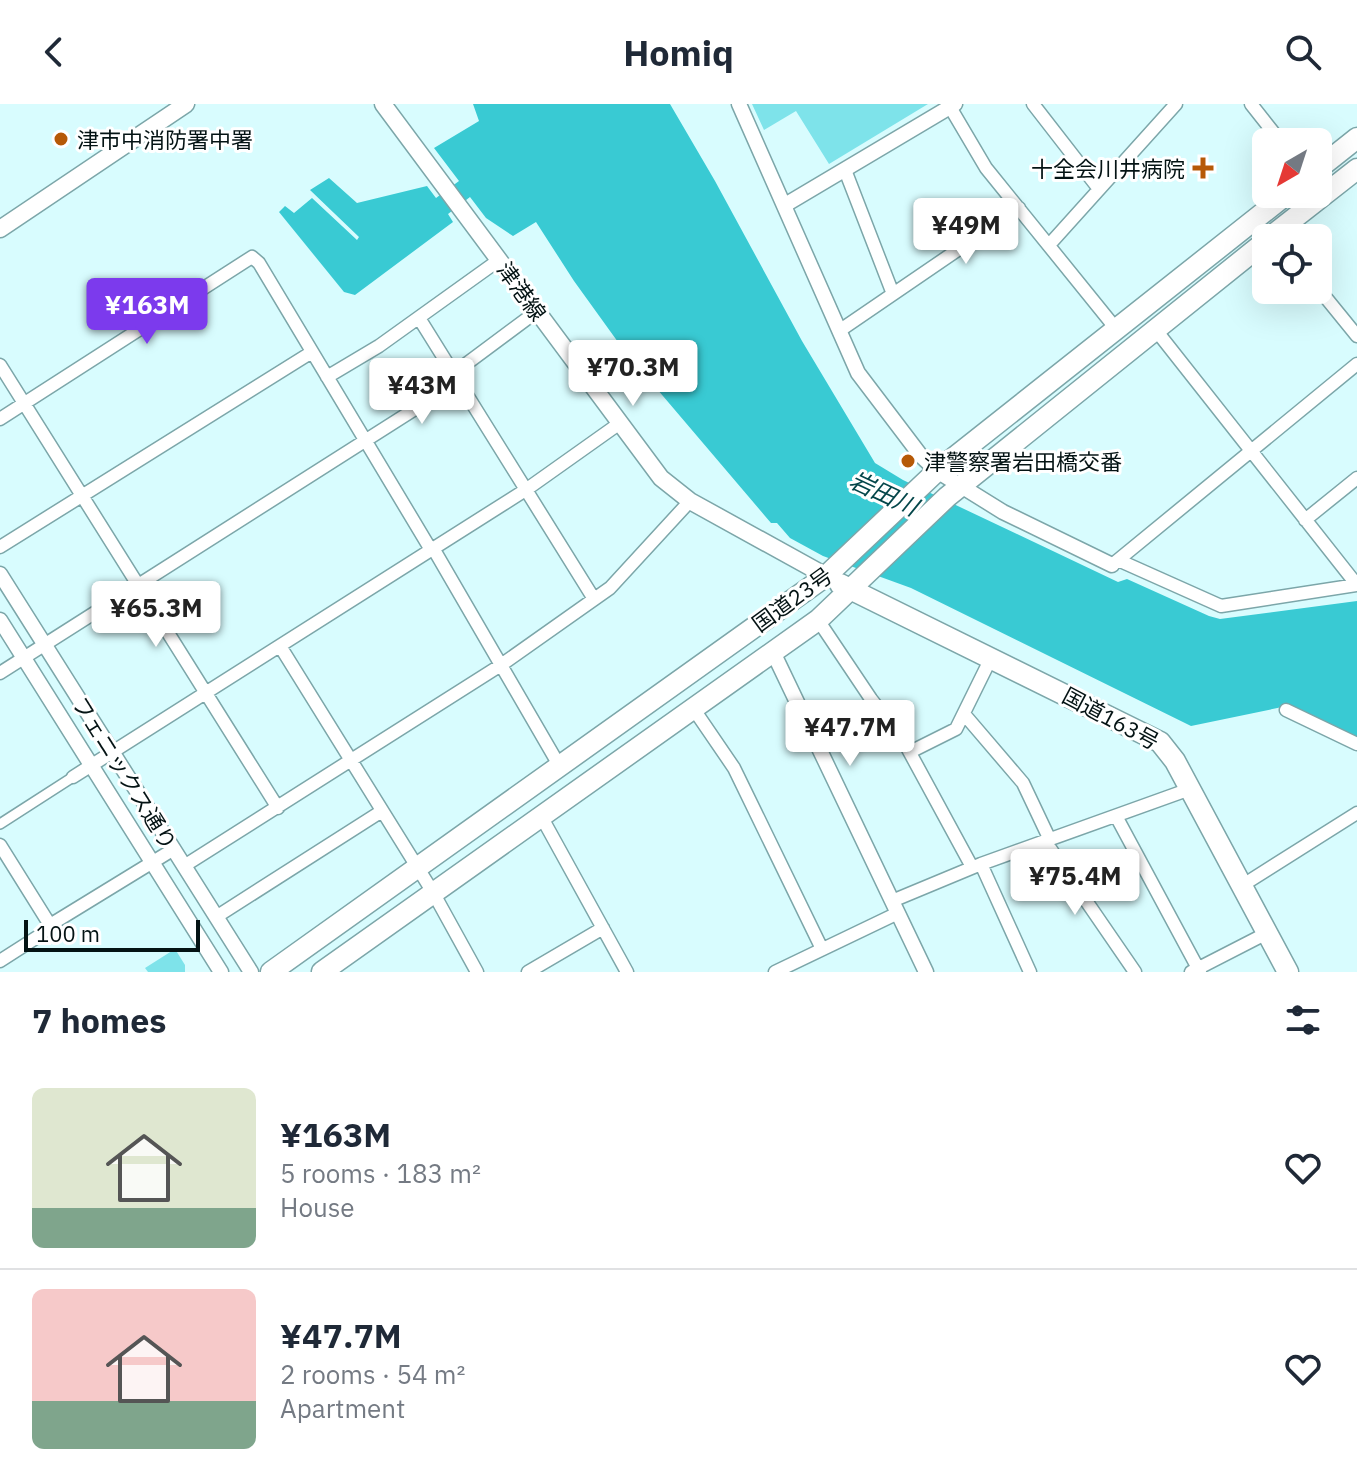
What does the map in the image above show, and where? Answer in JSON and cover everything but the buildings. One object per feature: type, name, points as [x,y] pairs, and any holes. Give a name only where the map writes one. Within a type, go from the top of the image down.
[{"type":"highway","points":[[1332,158],[1357,138]]},
{"type":"highway","name":"国道23号","points":[[1332,185],[1357,169]]},
{"type":"highway","name":"国道23号","points":[[271,972],[831,571],[933,475],[1270,208]]},
{"type":"highway","name":"国道23号","points":[[1287,224],[1304,208]]},
{"type":"highway","name":"国道23号","points":[[322,972],[818,620],[954,492],[1252,254]]},
{"type":"highway","name":"国道163号","points":[[831,571],[852,588],[1155,738],[1168,749],[1288,972]]},
{"type":"main road","points":[[1,225],[186,104]]},
{"type":"main road","name":"津港線","points":[[383,104],[654,471],[690,501],[831,571]]},
{"type":"street","points":[[739,104],[858,373],[933,475],[954,492],[1221,606],[1357,585],[1155,329]]},
{"type":"street","points":[[1033,104],[1099,189]]},
{"type":"street","points":[[1049,245],[1176,104]]},
{"type":"street","points":[[1251,104],[1270,128]]},
{"type":"street","points":[[785,205],[952,106],[986,168],[1117,330]]},
{"type":"street","points":[[845,170],[893,294]]},
{"type":"street","points":[[839,331],[1019,208]]},
{"type":"street","points":[[0,419],[252,257],[259,263],[432,549],[559,765]]},
{"type":"street","points":[[327,377],[379,346],[499,260]]},
{"type":"street","points":[[1331,304],[1357,336]]},
{"type":"street","points":[[0,673],[366,441],[457,377],[536,312]]},
{"type":"street","points":[[419,318],[594,599]]},
{"type":"street","points":[[0,547],[312,352]]},
{"type":"street","points":[[1115,563],[1357,364]]},
{"type":"street","points":[[0,365],[278,808]]},
{"type":"street","points":[[0,824],[527,489],[620,423]]},
{"type":"street","points":[[1305,520],[1357,478]]},
{"type":"street","points":[[184,866],[501,665],[594,599],[621,578],[690,501]]},
{"type":"street","name":"フェニックス通り","points":[[0,574],[251,972]]},
{"type":"street","name":"フェニックス通り","points":[[0,620],[221,972]]},
{"type":"street","points":[[818,620],[910,752],[977,866],[1030,972]]},
{"type":"street","points":[[280,646],[434,894],[477,972]]},
{"type":"street","points":[[773,652],[926,972]]},
{"type":"street","points":[[910,752],[956,729],[991,658]]},
{"type":"street","points":[[693,708],[734,768],[822,949]]},
{"type":"street","points":[[1286,710],[1357,744]]},
{"type":"street","points":[[964,714],[1023,783],[1048,840],[1135,972]]},
{"type":"street","points":[[775,972],[977,866],[1190,789]]},
{"type":"street","points":[[216,917],[382,811]]},
{"type":"street","points":[[541,816],[627,972]]},
{"type":"street","points":[[1116,816],[1196,971],[1267,933]]},
{"type":"street","points":[[1243,885],[1351,817],[1357,832]]},
{"type":"street","points":[[0,845],[50,925]]},
{"type":"street","points":[[0,961],[42,934],[50,925],[174,849]]},
{"type":"street","points":[[528,972],[603,928]]},
{"type":"shaded area","points":[[752,104],[928,104],[829,164],[796,111],[764,130]]},
{"type":"shaded area","points":[[175,949],[185,965],[185,972],[148,972],[145,968]]},
{"type":"water","name":"岩田川","points":[[473,104],[670,104],[802,341],[875,463],[903,480],[1118,582],[1127,579],[1209,616],[1220,619],[1357,601],[1357,739],[1287,706],[1191,726],[911,588],[823,556],[790,538],[777,523],[771,523],[623,349],[536,222],[513,236],[486,218],[470,197],[448,214],[453,222],[355,295],[344,292],[279,212],[285,206],[294,213],[312,198],[357,240],[359,237],[310,190],[329,178],[357,203],[427,186],[436,198],[459,181],[434,148],[479,121]]},
{"type":"place","name":"津市中消防署中署","points":[[61,139]]},
{"type":"place","name":"十全会川井病院","points":[[1203,168]]},
{"type":"place","name":"津警察署岩田橋交番","points":[[908,461]]}]
